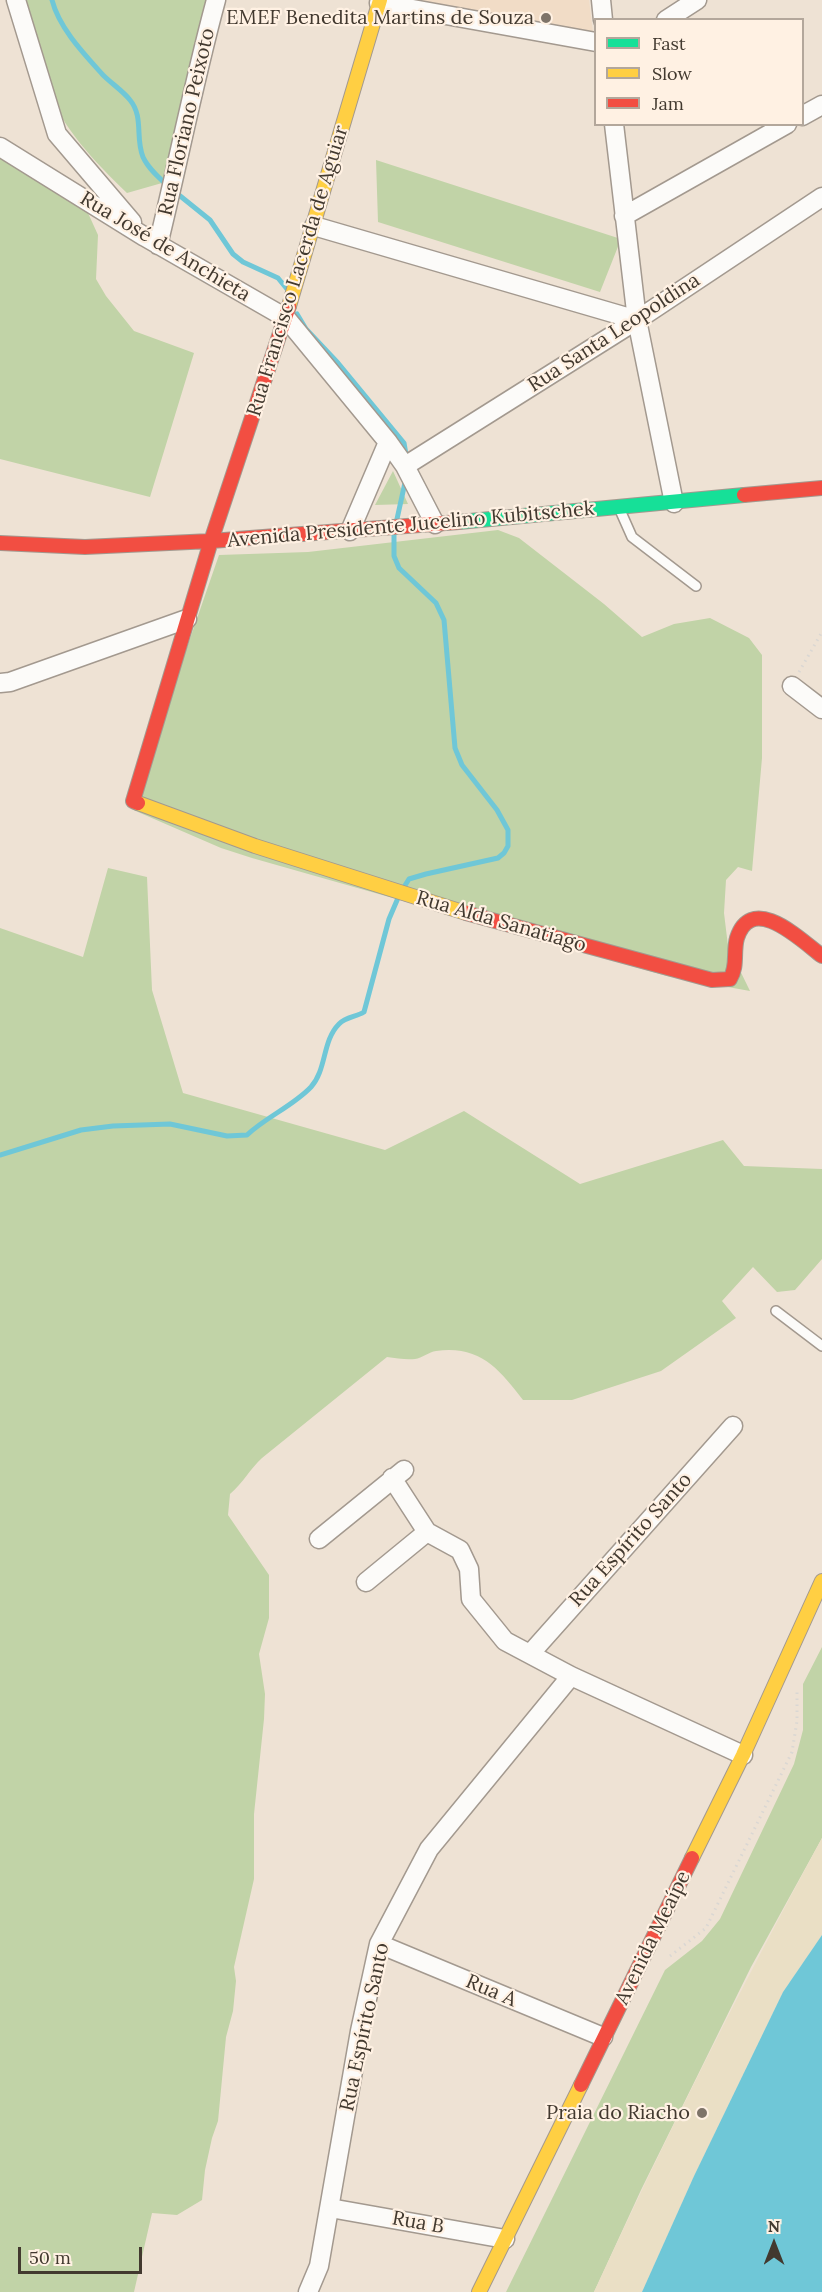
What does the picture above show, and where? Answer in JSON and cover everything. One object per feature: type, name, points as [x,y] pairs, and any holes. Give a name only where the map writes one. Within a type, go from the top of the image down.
[{"type":"street","points":[[16,0],[57,134],[152,241]]},
{"type":"street","name":"Rua Floriano Peixoto","points":[[152,241],[181,149],[198,66],[216,0]]},
{"type":"street","points":[[601,0],[603,18]]},
{"type":"street","points":[[669,18],[697,0]]},
{"type":"street","points":[[379,2],[594,42]]},
{"type":"street","name":"Rua Francisco Lacerda de Aguiar","points":[[133,801],[187,619],[286,318],[379,2]]},
{"type":"street","points":[[804,115],[822,105]]},
{"type":"street","points":[[614,126],[637,320],[674,503]]},
{"type":"street","points":[[624,216],[783,126]]},
{"type":"street","name":"Rua José de Anchieta","points":[[0,147],[152,241],[286,318],[388,442],[405,466],[435,524]]},
{"type":"street","name":"Rua Santa Leopoldina","points":[[405,466],[637,320],[822,197]]},
{"type":"street","points":[[314,226],[637,320]]},
{"type":"street","points":[[350,531],[388,442]]},
{"type":"street","name":"Avenida Presidente Jucelino Kubitschek","points":[[0,543],[85,547],[212,542],[822,489]]},
{"type":"street","points":[[0,683],[10,682],[187,619]]},
{"type":"street","points":[[792,686],[822,709]]},
{"type":"street","name":"Rua Alda Sanatiago","points":[[133,801],[255,846],[472,915],[712,980],[730,979],[735,972],[736,938],[748,920],[755,918],[769,919],[781,924],[822,956]]},
{"type":"street","name":"Rua Espírito Santo","points":[[530,1654],[733,1426]]},
{"type":"street","points":[[319,1539],[398,1474],[427,1532],[460,1550],[469,1569],[471,1599],[505,1641],[571,1676],[743,1755]]},
{"type":"street","points":[[366,1582],[427,1532]]},
{"type":"street","name":"Avenida Meaípe","points":[[479,2292],[743,1755],[822,1581]]},
{"type":"street","name":"Rua Espírito Santo","points":[[308,2292],[319,2266],[360,2031],[379,1944],[429,1849],[571,1676]]},
{"type":"street","name":"Rua A","points":[[379,1944],[603,2037]]},
{"type":"street","name":"Rua B","points":[[330,2208],[506,2239]]},
{"type":"lane","points":[[619,508],[632,537],[696,586]]},
{"type":"lane","points":[[776,1311],[822,1346]]},
{"type":"path","points":[[792,686],[822,632]]},
{"type":"path","points":[[663,1962],[706,1928],[792,1752],[799,1684]]},
{"type":"shaded area","name":"EMEF Benedita Martins de Souza","points":[[396,0],[589,0],[593,33]]},
{"type":"green space","points":[[22,0],[208,0],[169,181],[127,193],[80,144],[61,116],[46,86]]},
{"type":"green space","points":[[0,138],[78,191],[98,235],[96,279],[106,296],[134,331],[194,353],[150,497],[0,459]]},
{"type":"green space","points":[[376,160],[621,239],[600,292],[378,222]]},
{"type":"green space","points":[[393,471],[408,504],[375,505]]},
{"type":"green space","points":[[498,530],[519,538],[604,604],[642,637],[674,624],[710,618],[749,638],[762,655],[762,758],[752,871],[738,867],[726,880],[724,913],[728,946],[750,991],[667,976],[252,858],[221,848],[131,809],[219,555],[308,552]]},
{"type":"green space","points":[[108,868],[147,877],[152,990],[183,1093],[385,1150],[464,1111],[580,1184],[723,1140],[744,1166],[822,1169],[822,1259],[795,1290],[777,1292],[753,1267],[722,1301],[736,1318],[661,1371],[572,1400],[523,1400],[497,1369],[477,1356],[465,1352],[436,1351],[412,1359],[387,1357],[262,1458],[230,1494],[228,1515],[269,1575],[269,1618],[259,1654],[265,1694],[254,1814],[254,1879],[234,1967],[236,1981],[233,2011],[226,2037],[218,2121],[205,2170],[202,2200],[177,2215],[152,2213],[134,2292],[0,2292],[0,928],[83,957]]},
{"type":"green space","points":[[822,1647],[822,1838],[751,1967],[641,2190],[594,2292],[506,2292],[665,1970],[702,1941],[720,1919],[794,1764],[803,1730],[803,1684]]},
{"type":"sand","name":"Praia do Riacho","points":[[822,1838],[822,1935],[783,1992],[694,2176],[642,2292],[594,2292],[704,2063]]},
{"type":"water","points":[[822,1935],[822,2292],[642,2292],[694,2176],[783,1992]]},
{"type":"waterway","points":[[52,0],[60,21],[73,40],[103,75],[130,100],[137,113],[143,157],[150,169],[167,185]]},
{"type":"waterway","points":[[174,191],[210,220],[233,254],[243,262],[278,278],[287,289]]},
{"type":"waterway","points":[[297,314],[306,329],[338,363],[404,443],[407,460]]},
{"type":"waterway","points":[[397,519],[406,478]]},
{"type":"waterway","points":[[394,534],[394,556],[399,568],[436,603],[444,620],[455,748],[462,765],[497,810],[508,830],[508,846],[498,858],[409,879],[404,887]]},
{"type":"waterway","points":[[0,1155],[81,1130],[113,1126],[170,1124],[227,1136],[247,1135],[311,1087],[320,1072],[334,1031],[348,1018],[364,1012],[389,919],[398,898]]},
{"type":"traffic: fast","points":[[459,522],[744,495]]},
{"type":"traffic: slow","points":[[289,306],[380,0]]},
{"type":"traffic: slow","points":[[138,803],[255,846],[466,913]]},
{"type":"traffic: slow","points":[[692,1858],[743,1755],[822,1581]]},
{"type":"traffic: slow","points":[[479,2292],[581,2085]]},
{"type":"traffic: jam","points":[[138,803],[133,801],[211,541],[289,306]]},
{"type":"traffic: jam","points":[[744,495],[822,488]]},
{"type":"traffic: jam","points":[[0,543],[85,547],[211,541],[459,522]]},
{"type":"traffic: jam","points":[[466,913],[712,980],[730,979],[734,969],[737,938],[744,925],[754,919],[765,919],[790,931],[822,956]]},
{"type":"traffic: jam","points":[[581,2085],[692,1858]]},
{"type":"place","name":"EMEF Benedita Martins de Souza","points":[[546,18]]},
{"type":"place","name":"Praia do Riacho","points":[[702,2113]]}]
